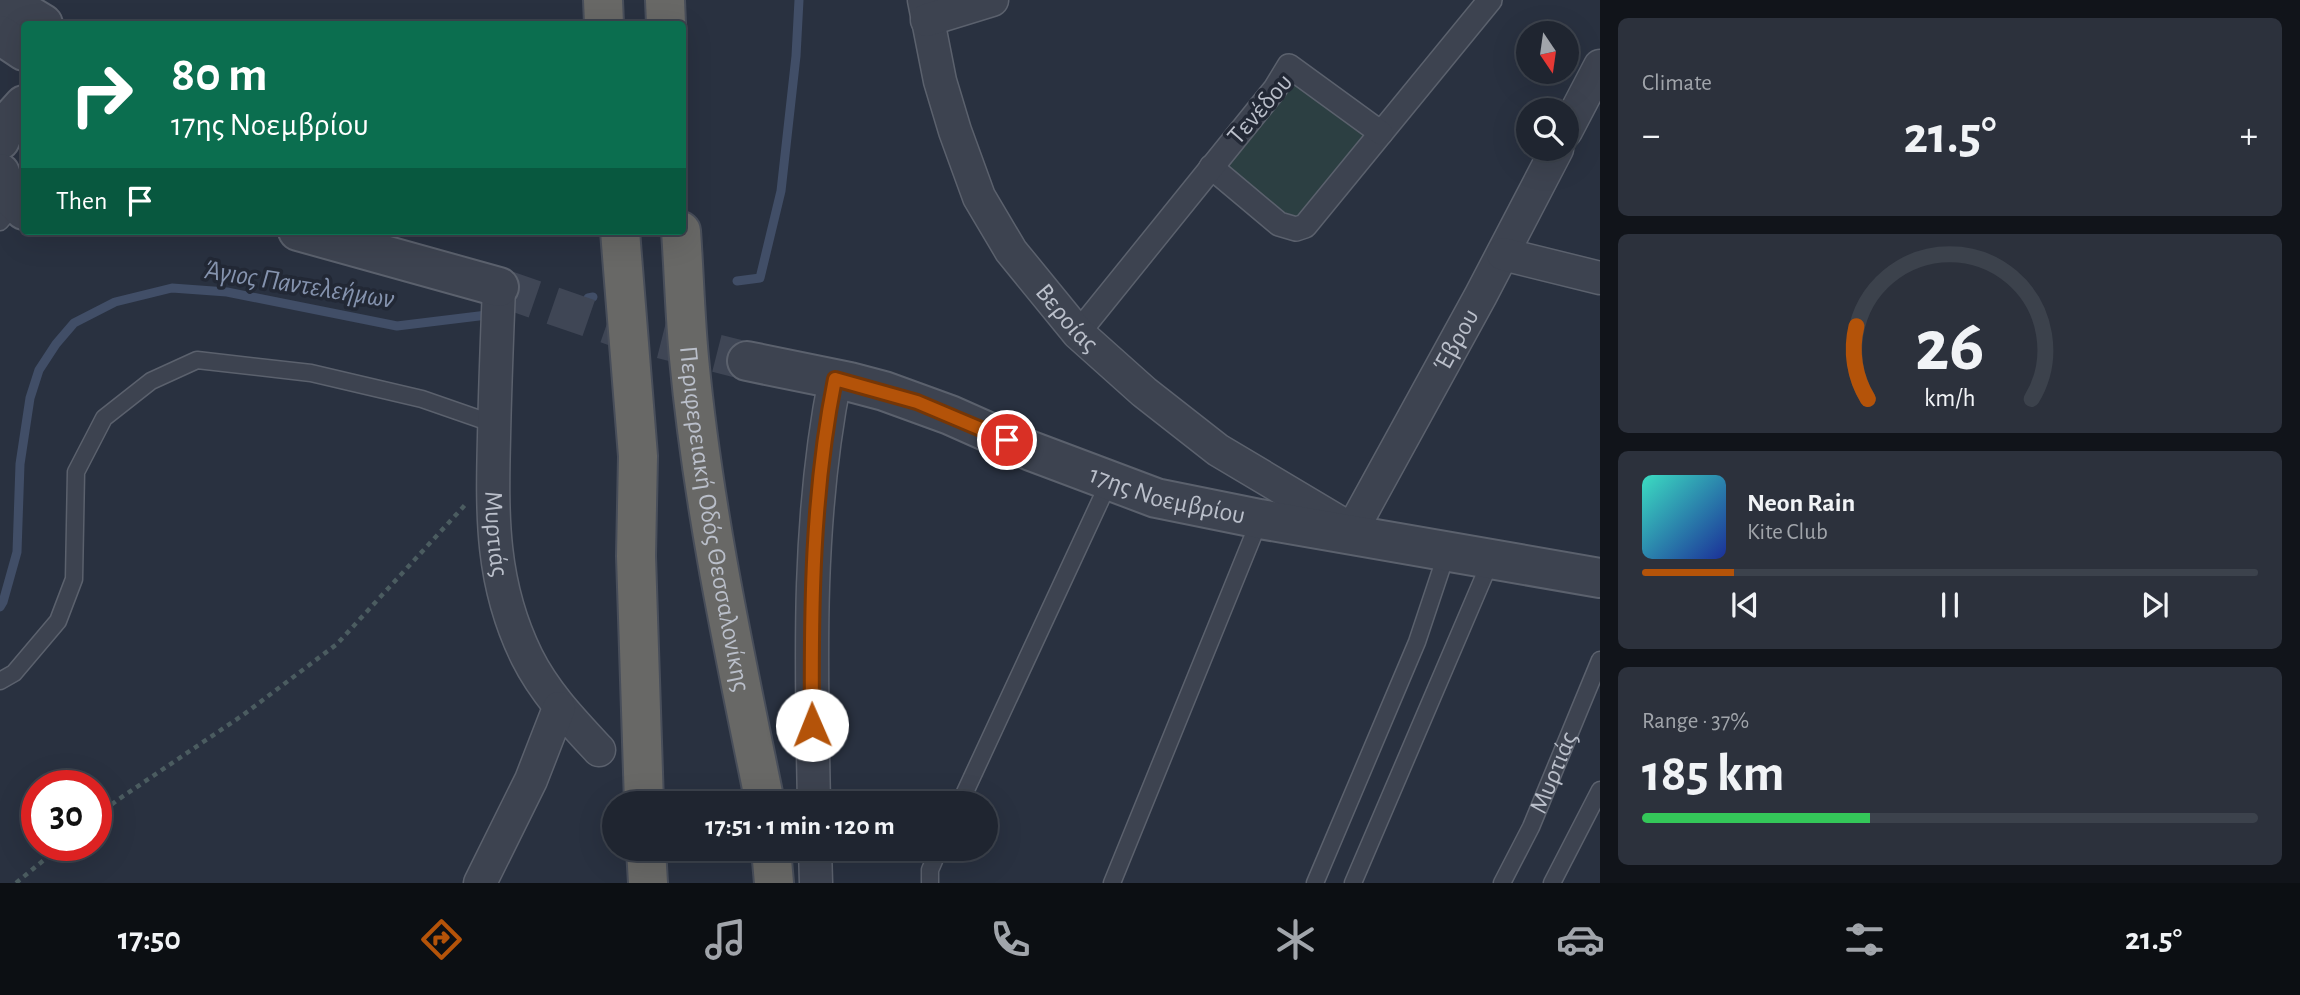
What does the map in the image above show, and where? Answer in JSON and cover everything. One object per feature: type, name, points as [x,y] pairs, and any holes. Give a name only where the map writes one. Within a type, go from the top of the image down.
[{"type":"highway","points":[[603,0],[604,21]]},
{"type":"highway","points":[[665,0],[666,21]]},
{"type":"highway","points":[[620,235],[638,456],[636,556],[643,791]]},
{"type":"highway","name":"Περιφερειακή Οδός Θεσσαλονίκης","points":[[681,235],[689,359],[702,464],[733,646],[763,791]]},
{"type":"highway","points":[[647,861],[648,883]]},
{"type":"highway","points":[[772,861],[774,883]]},
{"type":"street","points":[[4,0],[38,21]]},
{"type":"street","points":[[926,10],[992,0]]},
{"type":"street","name":"Τενέδου","points":[[1210,167],[1279,224],[1296,229],[1305,226],[1490,0]]},
{"type":"street","name":"Βεροίας","points":[[926,10],[940,81],[979,197],[1011,251],[1078,333],[1144,392],[1218,450],[1352,530]]},
{"type":"street","points":[[0,35],[21,49]]},
{"type":"street","name":"Τενέδου","points":[[1078,333],[1275,89],[1289,66],[1381,133]]},
{"type":"street","points":[[1579,106],[1600,66]]},
{"type":"street","name":"Έβρου","points":[[1352,530],[1551,161]]},
{"type":"street","points":[[312,235],[499,287]]},
{"type":"street","points":[[396,235],[499,287]]},
{"type":"street","points":[[1503,254],[1600,278]]},
{"type":"street","name":"Μυρτιάς","points":[[499,287],[493,536],[504,598],[528,658],[559,708],[599,750]]},
{"type":"street","name":"17ης Νοεμβρίου","points":[[747,361],[835,379],[917,402],[1109,482],[1156,498],[1600,578]]},
{"type":"street","points":[[814,791],[811,594],[826,421],[835,379]]},
{"type":"street","points":[[480,883],[531,780],[559,708]]},
{"type":"street","points":[[815,861],[816,883]]},
{"type":"lane","points":[[0,681],[14,673],[58,621],[74,579],[76,472],[104,418],[151,381],[197,360],[311,373],[422,399],[494,424]]},
{"type":"lane","points":[[966,791],[1109,482]]},
{"type":"lane","points":[[1112,883],[1261,519]]},
{"type":"lane","points":[[1315,883],[1417,642],[1447,552]]},
{"type":"lane","points":[[1353,883],[1491,560]]},
{"type":"lane","name":"Μυρτιάς","points":[[1502,883],[1531,827],[1600,660]]},
{"type":"lane","points":[[1552,883],[1600,790]]},
{"type":"lane","points":[[930,883],[930,870],[934,861]]},
{"type":"path","points":[[112,804],[243,715],[338,644],[460,510],[493,479]]},
{"type":"path","points":[[16,883],[43,861]]},
{"type":"shaded area","points":[[1292,81],[1363,135],[1296,222],[1225,168]]},
{"type":"waterway","name":"Άγιος Παντελεήμων","points":[[737,281],[760,278],[781,191],[796,56],[799,0]]},
{"type":"waterway","name":"Άγιος Παντελεήμων","points":[[0,607],[17,552],[20,464],[30,398],[39,370],[74,323],[115,302],[172,288],[227,292],[397,326],[487,315]]},
{"type":"waterway","name":"Άγιος Παντελεήμων","points":[[588,298],[593,297]]},
{"type":"tunnel","points":[[499,287],[620,329],[747,361]]},
{"type":"route","points":[[812,725],[811,594],[826,421],[835,379],[917,402],[1007,440]]}]
